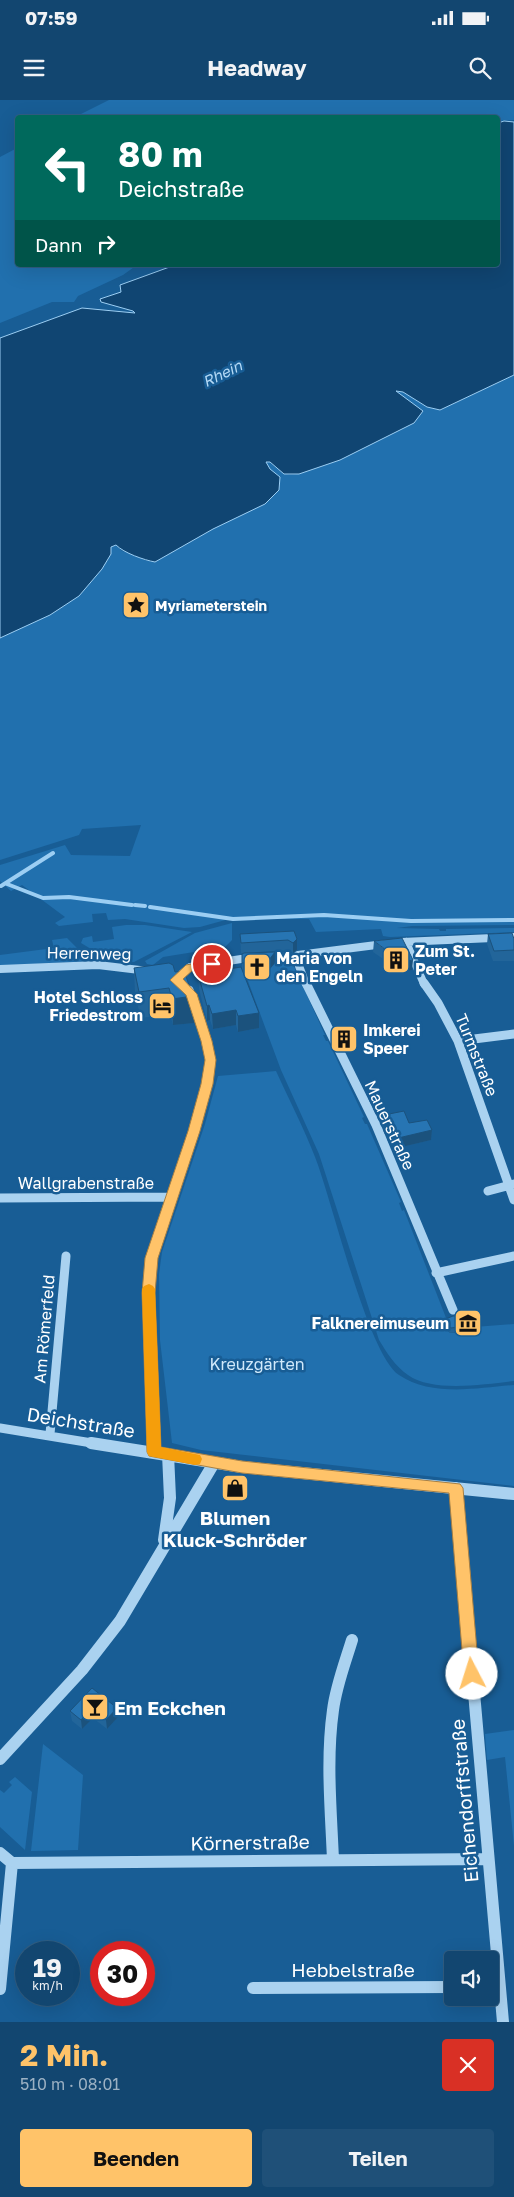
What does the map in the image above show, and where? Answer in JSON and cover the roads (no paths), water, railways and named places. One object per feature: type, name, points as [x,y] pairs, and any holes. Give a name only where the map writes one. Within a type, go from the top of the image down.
[{"type":"street","points":[[299,955],[406,942],[514,937]]},
{"type":"street","name":"Turmstraße","points":[[406,942],[424,986],[438,1003],[458,1041],[511,1184],[514,1200]]},
{"type":"street","name":"Mauerstraße","points":[[299,955],[302,974],[376,1125],[453,1310]]},
{"type":"street","points":[[256,958],[288,956]]},
{"type":"street","points":[[154,1452],[149,1273],[155,1243],[204,1094],[210,1060],[207,1041],[191,994],[183,984],[172,978],[190,967],[241,959]]},
{"type":"street","name":"Herrenweg","points":[[0,969],[98,965],[135,968],[157,973]]},
{"type":"street","points":[[458,1041],[514,1034]]},
{"type":"street","points":[[488,1190],[511,1184]]},
{"type":"street","name":"Wallgrabenstraße","points":[[0,1198],[171,1197]]},
{"type":"street","name":"Am Römerfeld","points":[[50,1434],[66,1256]]},
{"type":"street","points":[[436,1273],[514,1256]]},
{"type":"street","name":"Deichstraße","points":[[0,1428],[50,1434],[214,1463],[514,1494]]},
{"type":"street","points":[[162,1548],[170,1511],[171,1483],[168,1454]]},
{"type":"street","points":[[0,1759],[44,1714],[102,1646],[133,1600],[162,1548],[214,1463]]},
{"type":"street","name":"Eichendorffstraße","points":[[456,1488],[488,1859],[493,1951]]},
{"type":"street","points":[[333,1860],[329,1766],[330,1736],[334,1709],[352,1640]]},
{"type":"street","points":[[0,1853],[12,1863],[0,1988]]},
{"type":"street","name":"Körnerstraße","points":[[12,1863],[488,1859]]},
{"type":"street","name":"Hebbelstraße","points":[[253,1988],[444,1987]]},
{"type":"street","name":"Eichendorffstraße","points":[[499,2004],[503,2022]]},
{"type":"water","name":"Rhein","points":[[500,122],[514,122],[514,375],[440,410],[427,407],[403,392],[396,391],[423,411],[414,423],[340,460],[299,474],[284,474],[270,462],[266,462],[270,469],[280,477],[279,490],[265,504],[213,529],[155,562],[134,556],[116,545],[111,547],[111,554],[102,569],[79,596],[50,615],[0,638],[0,338],[82,308],[135,313],[101,302],[100,299],[121,292],[120,285],[170,267],[500,267]]},
{"type":"waterway","points":[[1,886],[53,853]]},
{"type":"waterway","points":[[7,884],[43,898],[69,897],[132,905]]},
{"type":"waterway","points":[[135,905],[145,906]]},
{"type":"waterway","points":[[150,907],[233,919],[324,915],[411,921],[514,920]]},
{"type":"place","name":"Myriameterstein","points":[[136,605]]},
{"type":"place","name":"Zum St. Peter","points":[[396,960]]},
{"type":"place","name":"Maria von den Engeln","points":[[257,967]]},
{"type":"place","name":"Hotel Schloss Friedestrom","points":[[162,1006]]},
{"type":"place","name":"Imkerei Speer","points":[[344,1039]]},
{"type":"place","name":"Falknereimuseum","points":[[468,1323]]},
{"type":"place","name":"Blumen Kluck-Schröder","points":[[235,1488]]},
{"type":"place","name":"Em Eckchen","points":[[95,1707]]},
{"type":"park label","name":"Kreuzgärten","points":[[257,1364]]}]
